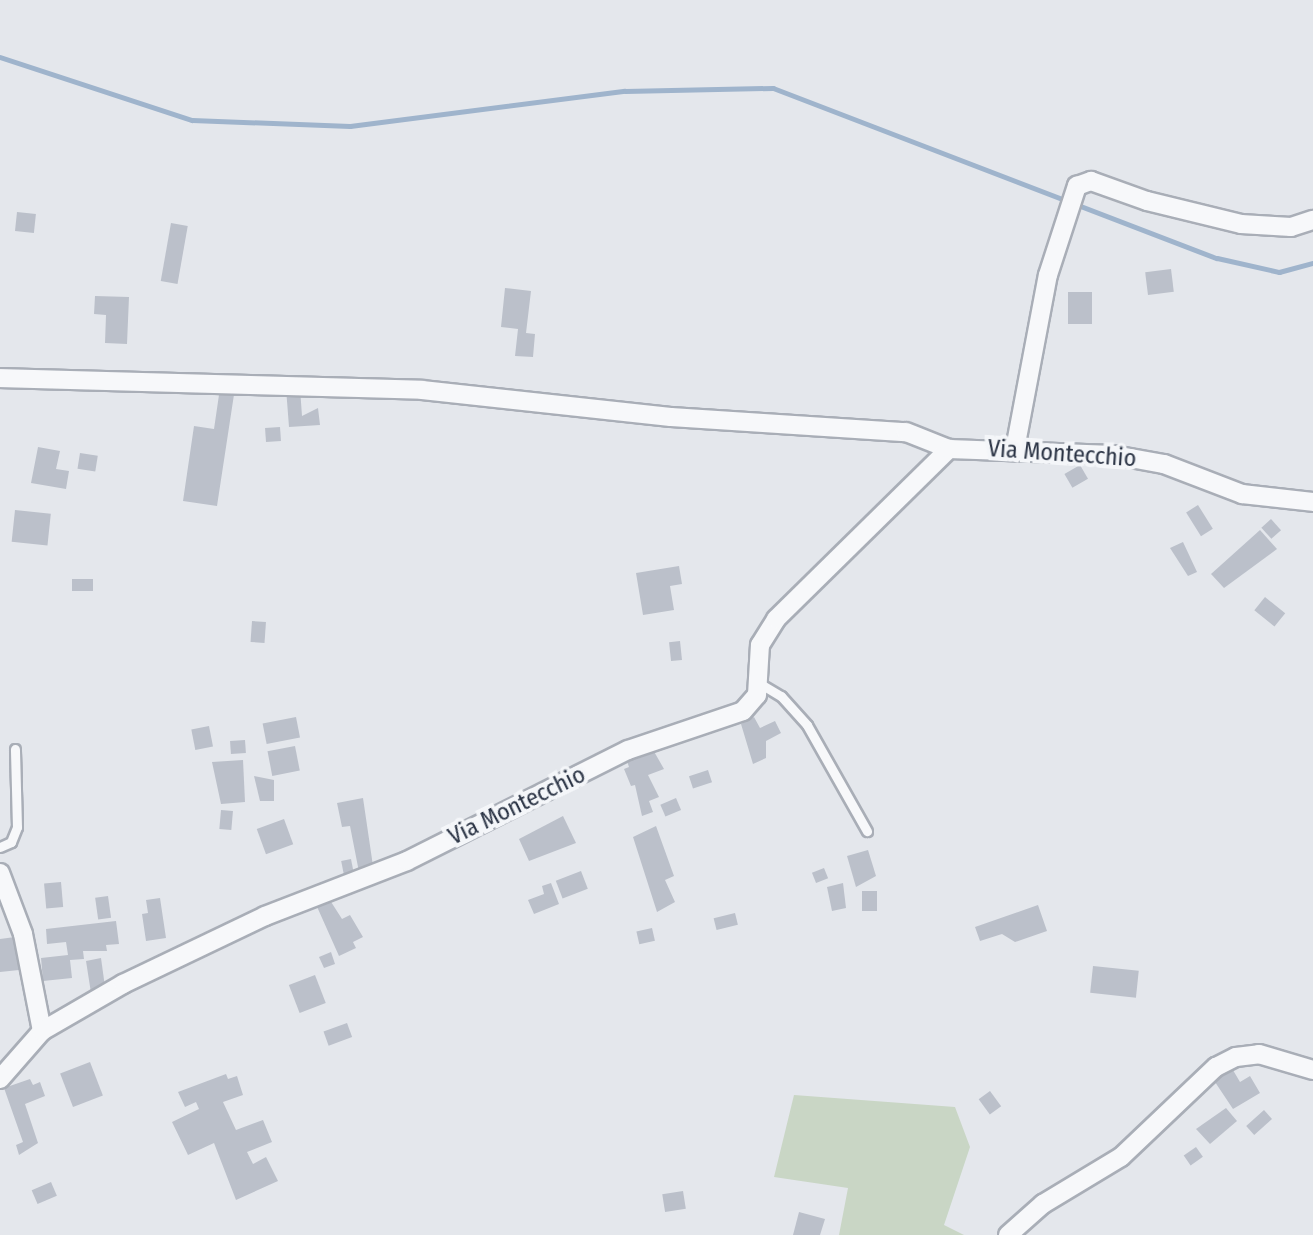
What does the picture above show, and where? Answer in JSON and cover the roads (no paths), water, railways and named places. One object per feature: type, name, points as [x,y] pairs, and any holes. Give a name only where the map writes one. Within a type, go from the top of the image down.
[{"type":"street","points":[[1015,449],[1059,232],[1073,191],[1091,181],[1147,201],[1241,224],[1291,227],[1313,220]]},
{"type":"street","name":"Via Montecchio","points":[[0,378],[122,386],[335,385],[422,390],[671,417],[906,432],[949,449],[1114,455],[1164,464],[1242,494],[1313,502]]},
{"type":"street","points":[[759,683],[760,645],[776,619],[949,449]]},
{"type":"street","name":"Via Montecchio","points":[[0,1079],[42,1031],[123,984],[265,916],[407,861],[628,750],[730,718],[751,703],[759,683]]},
{"type":"street","points":[[0,873],[23,934],[42,1031]]},
{"type":"street","points":[[1008,1235],[1043,1204],[1121,1157],[1216,1067],[1236,1057],[1259,1054],[1313,1070]]},
{"type":"lane","points":[[759,683],[781,696],[807,725],[867,831]]},
{"type":"lane","points":[[0,847],[15,838],[17,827],[15,749]]},
{"type":"waterway","points":[[0,57],[192,120],[350,126],[625,91],[773,88],[1217,258],[1279,272],[1313,263]]}]
